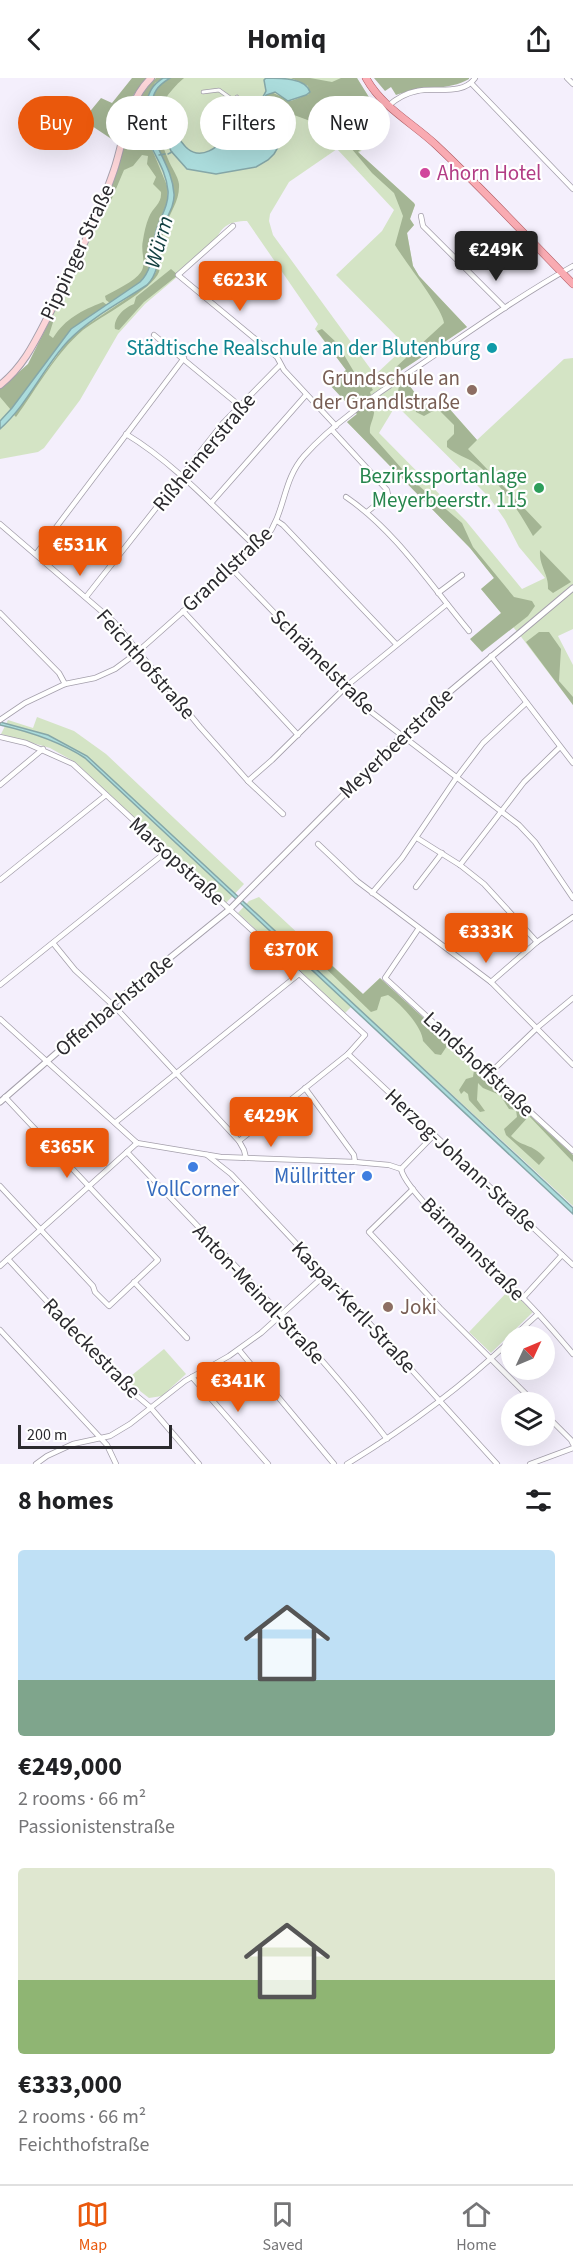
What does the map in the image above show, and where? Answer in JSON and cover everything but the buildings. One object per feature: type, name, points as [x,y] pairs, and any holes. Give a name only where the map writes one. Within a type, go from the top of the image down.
[{"type":"main road","name":"Pippinger Straße","points":[[0,385],[18,370],[28,355],[63,288],[99,211],[115,168],[132,104],[142,87],[151,78]]},
{"type":"main road","points":[[366,78],[379,96]]},
{"type":"main road","points":[[390,108],[427,137],[460,168],[573,284]]},
{"type":"street","points":[[567,78],[573,84]]},
{"type":"street","points":[[390,104],[398,98],[414,92],[459,88],[473,80],[573,189]]},
{"type":"street","points":[[203,92],[219,90],[231,96]]},
{"type":"street","points":[[212,91],[213,96]]},
{"type":"street","points":[[421,216],[423,226],[505,308]]},
{"type":"street","points":[[233,225],[178,275],[277,357],[280,365],[387,490],[388,495],[367,512]]},
{"type":"street","name":"Grandlstraße","points":[[2,716],[65,684],[95,678],[115,669],[138,651],[266,538],[277,521],[291,475],[305,455],[334,428],[386,388],[505,308],[573,266]]},
{"type":"street","points":[[154,335],[240,406]]},
{"type":"street","points":[[36,554],[184,358]]},
{"type":"street","name":"Rißheimerstraße","points":[[86,597],[223,423],[280,365]]},
{"type":"street","points":[[211,503],[306,394]]},
{"type":"street","points":[[126,434],[155,454],[211,503],[256,547]]},
{"type":"street","points":[[346,497],[367,512],[469,631]]},
{"type":"street","points":[[277,521],[284,525],[396,644]]},
{"type":"street","name":"Feichthofstraße","points":[[0,524],[114,622],[200,727],[248,781],[283,814]]},
{"type":"street","name":"Schrämelstraße","points":[[231,568],[366,708],[501,811],[535,842],[573,898]]},
{"type":"street","points":[[438,593],[462,575]]},
{"type":"street","name":"Meyerbeerstraße","points":[[230,909],[401,736],[452,689],[573,588]]},
{"type":"street","points":[[248,781],[345,688],[447,604]]},
{"type":"street","points":[[183,610],[298,735]]},
{"type":"street","points":[[0,613],[59,673],[65,684]]},
{"type":"street","points":[[491,656],[573,763]]},
{"type":"street","points":[[372,893],[417,838],[457,777],[483,743],[526,703]]},
{"type":"street","name":"Marsopstraße","points":[[0,737],[43,749],[74,764],[365,1035],[348,1054]]},
{"type":"street","points":[[460,865],[524,783],[560,747]]},
{"type":"street","points":[[0,785],[43,749]]},
{"type":"street","points":[[0,880],[105,795]]},
{"type":"street","points":[[417,838],[460,865],[484,884],[537,942]]},
{"type":"street","points":[[318,844],[372,893],[491,982],[538,1027],[573,1065]]},
{"type":"street","points":[[0,985],[166,852]]},
{"type":"street","points":[[416,887],[442,853]]},
{"type":"street","name":"Offenbachstraße","points":[[3,1099],[113,1004],[230,909]]},
{"type":"street","points":[[491,982],[537,942],[573,917]]},
{"type":"street","name":"Landshoffstraße","points":[[419,928],[384,978],[573,1151]]},
{"type":"street","points":[[53,943],[75,970],[113,1004],[239,1141],[246,1158]]},
{"type":"street","points":[[116,1122],[299,974]]},
{"type":"street","points":[[489,1074],[538,1027],[573,998]]},
{"type":"street","points":[[0,1019],[137,1143],[207,1155],[388,1164],[400,1169],[434,1135]]},
{"type":"street","points":[[239,1141],[348,1054]]},
{"type":"street","name":"Herzog-Johann-Straße","points":[[348,1054],[573,1266]]},
{"type":"street","points":[[305,1088],[354,1155],[355,1162]]},
{"type":"street","points":[[0,1186],[109,1306],[158,1260],[3,1099]]},
{"type":"street","points":[[0,1266],[137,1143]]},
{"type":"street","name":"Anton-Meindl-Straße","points":[[127,1152],[343,1383],[387,1439]]},
{"type":"street","name":"Kaspar-Kerll-Straße","points":[[207,1155],[231,1174],[440,1400],[496,1464]]},
{"type":"street","name":"Bärmannstraße","points":[[400,1169],[403,1177],[413,1189],[523,1298],[573,1354]]},
{"type":"street","points":[[413,1189],[369,1232],[524,1392]]},
{"type":"street","points":[[523,1298],[562,1255]]},
{"type":"street","name":"Radeckestraße","points":[[8,1259],[125,1386],[150,1407],[199,1464]]},
{"type":"street","points":[[36,1464],[47,1456],[73,1444],[110,1436],[130,1424],[192,1377],[239,1350],[325,1275]]},
{"type":"street","points":[[134,1282],[187,1338]]},
{"type":"street","points":[[526,1326],[538,1314]]},
{"type":"street","points":[[0,1330],[107,1445],[116,1464]]},
{"type":"street","points":[[347,1464],[387,1439],[440,1400],[501,1349]]},
{"type":"street","points":[[239,1350],[334,1464]]},
{"type":"street","points":[[192,1377],[268,1464]]},
{"type":"street","points":[[530,1464],[573,1446],[571,1440],[555,1424]]},
{"type":"shaded area","points":[[132,78],[146,78],[133,96],[118,96]]},
{"type":"shaded area","points":[[156,78],[357,78],[368,96],[308,96],[308,150],[336,150],[289,182],[270,214],[269,221],[273,235],[375,375],[406,346],[336,275],[382,231],[394,210],[338,150],[362,150],[359,153],[414,203],[410,219],[414,225],[407,233],[413,266],[419,276],[467,327],[399,372],[424,405],[439,397],[477,440],[564,359],[573,358],[573,629],[558,636],[573,665],[573,705],[519,634],[481,589],[494,578],[470,548],[347,422],[357,414],[330,385],[346,370],[315,329],[318,324],[247,221],[235,222],[222,229],[215,245],[145,304],[118,334],[80,400],[44,448],[38,452],[0,459],[0,389],[28,364],[99,220],[123,150],[188,150],[188,96],[142,96]],"holes":[[[396,405],[489,497],[505,520],[519,547],[545,578],[522,589],[466,521],[379,433]]]},
{"type":"shaded area","points":[[156,78],[163,78],[155,83],[150,96],[141,96]]},
{"type":"shaded area","points":[[170,78],[184,78],[167,96],[153,96],[158,86]]},
{"type":"shaded area","points":[[291,78],[310,78],[332,82],[341,78],[357,78],[368,96],[308,96],[308,120],[296,116],[296,99],[309,94],[308,86]]},
{"type":"shaded area","points":[[374,78],[469,79],[453,85],[396,95],[391,87],[385,91]]},
{"type":"shaded area","points":[[271,92],[280,96],[266,96]]},
{"type":"shaded area","points":[[101,98],[106,100],[106,135],[94,127],[94,107]]},
{"type":"shaded area","points":[[123,150],[152,150],[168,188],[167,203],[155,232],[149,272],[140,282],[110,303],[105,296],[134,279],[143,269],[142,244],[145,228],[161,196],[161,192],[153,184],[156,177],[147,164],[148,156],[142,155],[133,166],[124,170],[110,203],[105,202]]},
{"type":"shaded area","points":[[158,150],[164,150],[177,178],[179,190],[163,233],[161,261],[155,279],[137,294],[73,339],[55,360],[16,417],[14,415],[67,342],[81,329],[147,285],[156,272],[160,234],[173,203],[170,176]]},
{"type":"shaded area","points":[[353,150],[360,150],[358,152],[414,203],[410,219],[414,225],[407,233],[413,266],[419,276],[467,327],[399,372],[395,368],[444,323],[431,297],[395,245],[403,216],[394,193],[372,173]]},
{"type":"shaded area","points":[[171,269],[178,275],[144,302],[119,330],[115,329],[120,314],[134,304],[136,297]]},
{"type":"shaded area","points":[[103,302],[107,305],[71,329],[11,410],[0,397],[0,389],[28,364],[51,318],[54,319],[49,335],[53,338],[63,325],[75,316]]},
{"type":"shaded area","points":[[322,329],[337,343],[357,377],[360,380],[366,378],[373,390],[370,392],[374,416],[370,433],[411,479],[462,523],[473,547],[514,597],[532,601],[535,606],[528,616],[482,652],[470,639],[501,613],[481,589],[494,578],[470,548],[347,422],[357,414],[330,385],[346,370],[317,331]]},
{"type":"shaded area","points":[[406,381],[424,405],[439,397],[477,440],[468,449],[542,527],[533,536],[515,507],[493,479],[476,464],[447,447],[447,441],[454,434],[454,425],[440,411],[433,411],[424,416],[416,412],[413,402],[405,399],[398,392],[399,385]]},
{"type":"shaded area","points":[[540,550],[571,582],[553,593],[548,589]]},
{"type":"shaded area","points":[[539,632],[549,632],[561,649],[559,681],[573,697],[573,705],[526,642]]},
{"type":"shaded area","points":[[37,717],[74,731],[106,754],[244,884],[226,903],[75,762],[50,748],[1,734],[8,720],[33,728]]},
{"type":"shaded area","points":[[259,897],[363,994],[380,978],[573,1155],[573,1206],[354,1004],[345,1013],[238,913],[249,901]]},
{"type":"shaded area","points":[[316,951],[363,994],[380,978],[573,1155],[573,1162],[529,1116],[511,1136],[536,1150],[545,1158],[539,1165],[506,1135],[504,1129],[517,1117],[516,1110],[509,1109],[500,1095],[483,1088],[478,1083],[477,1100],[485,1111],[480,1112],[469,1100],[468,1094],[464,1091],[461,1094],[459,1090],[466,1079],[473,1077],[474,1070],[447,1046],[441,1055],[435,1054],[423,1041],[410,1015],[388,995],[381,997],[377,1010],[371,1012],[316,959]]},
{"type":"shaded area","points":[[510,1289],[533,1312],[519,1326],[501,1326],[501,1343],[491,1353],[469,1332]]},
{"type":"shaded area","points":[[164,1349],[186,1374],[162,1396],[149,1398],[126,1380]]},
{"type":"water","points":[[163,78],[170,78],[159,87],[153,96],[149,96],[150,92]]},
{"type":"water","points":[[266,78],[298,81],[308,87],[310,92],[296,98],[296,96],[281,96],[275,92],[263,96],[266,91],[264,80]]},
{"type":"water","points":[[188,149],[200,153],[210,150],[276,150],[268,160],[256,167],[216,174],[187,169],[171,150]]},
{"type":"water","points":[[153,150],[159,150],[169,171],[174,200],[161,231],[158,262],[151,280],[147,285],[96,318],[68,341],[19,408],[0,429],[0,421],[71,329],[144,277],[151,260],[156,229],[168,197],[162,168]]},
{"type":"water","points":[[0,722],[48,735],[87,756],[573,1208],[573,1214],[85,758],[55,742],[0,725]]},
{"type":"waterway","points":[[168,154],[172,152]]},
{"type":"waterway","name":"Würm","points":[[159,155],[165,154]]},
{"type":"place","name":"Ahorn Hotel","points":[[425,173]]},
{"type":"place","name":"Städtische Realschule an der Blutenburg","points":[[492,348]]},
{"type":"place","name":"Grundschule an der Grandlstraße","points":[[472,390]]},
{"type":"place","name":"Bezirkssportanlage Meyerbeerstr. 115","points":[[539,488]]},
{"type":"place","name":"VollCorner","points":[[193,1167]]},
{"type":"place","name":"Müllritter","points":[[367,1176]]},
{"type":"place","name":"Joki","points":[[388,1307]]}]
